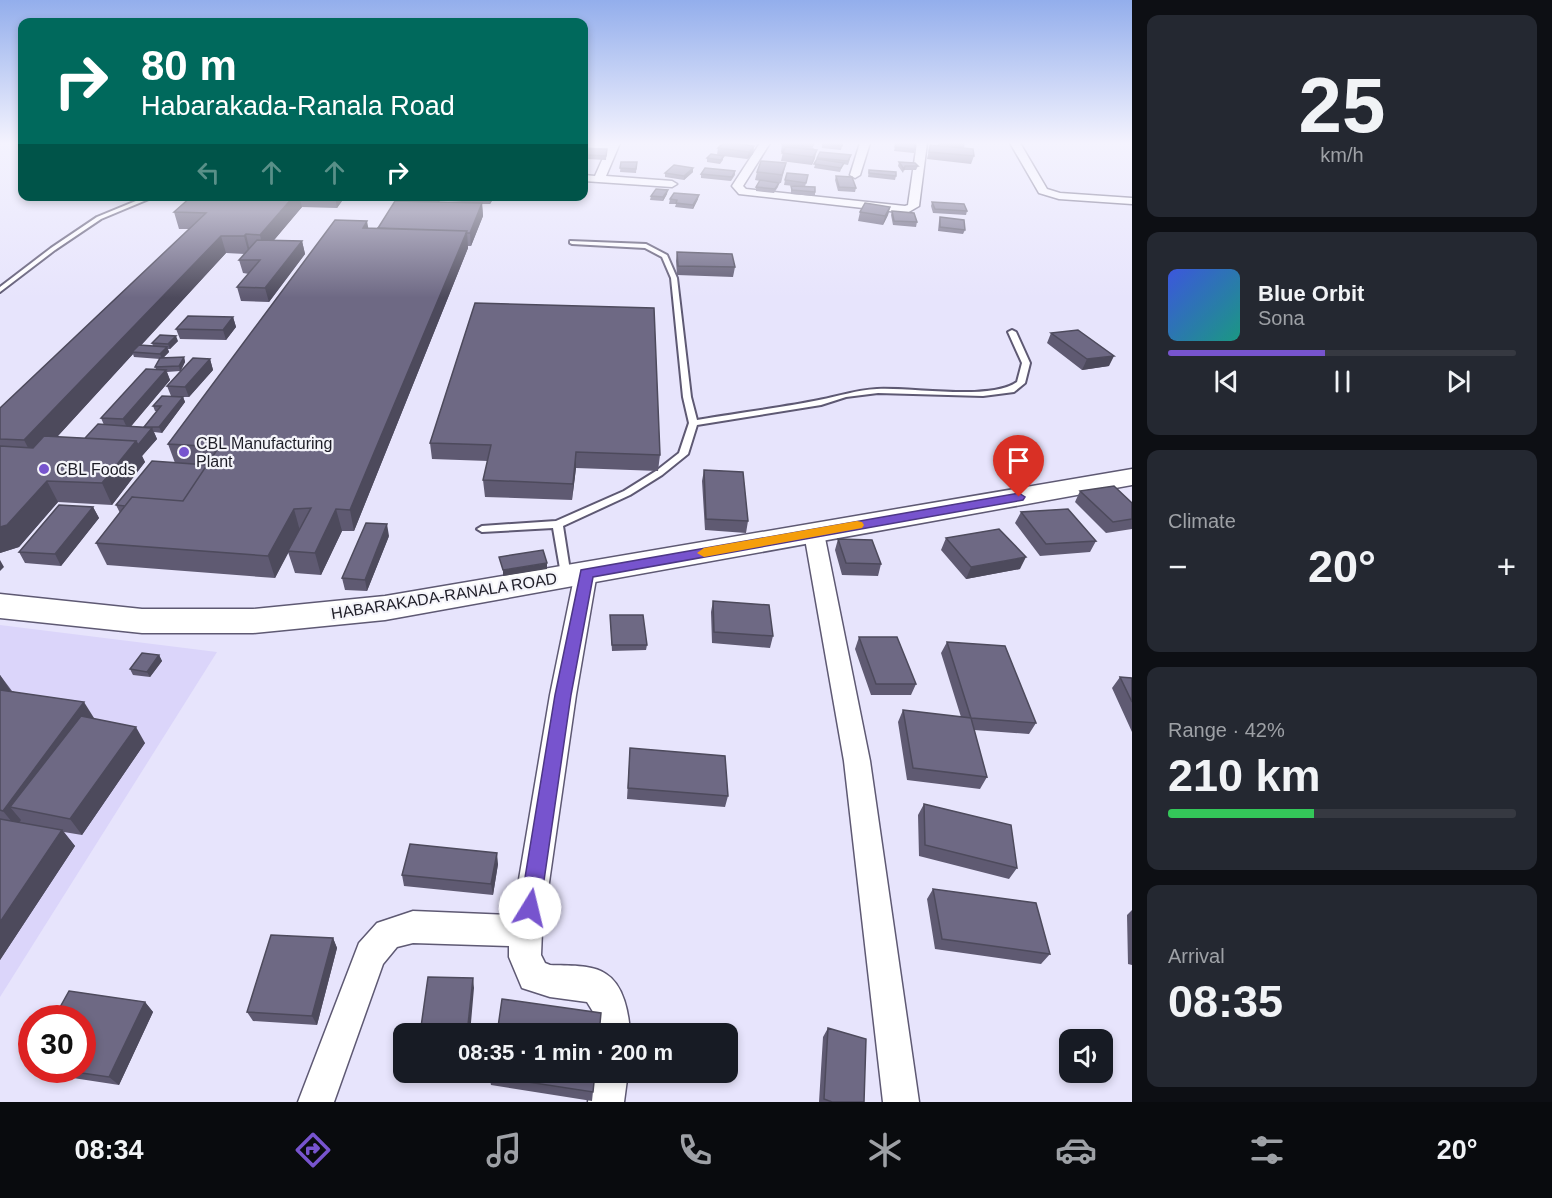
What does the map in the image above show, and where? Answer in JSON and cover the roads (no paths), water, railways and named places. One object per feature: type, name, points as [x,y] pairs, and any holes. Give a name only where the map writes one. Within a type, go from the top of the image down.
[{"type":"main road","name":"HABARAKADA-RANALA ROAD","points":[[0,606],[142,621],[253,621],[385,608],[1132,477]]},
{"type":"street","points":[[765,194],[907,210],[913,206],[915,194]]},
{"type":"street","points":[[1054,194],[1132,201]]},
{"type":"street","points":[[814,533],[857,761],[901,1102]]},
{"type":"street","points":[[576,575],[563,695],[526,931],[525,957],[534,976],[550,981],[596,986],[612,1010],[613,1023]]},
{"type":"street","points":[[316,1102],[370,954],[388,934],[413,927],[526,931]]},
{"type":"street","points":[[606,1102],[609,1083]]},
{"type":"lane","points":[[0,290],[53,249],[99,218],[142,201]]},
{"type":"lane","points":[[482,529],[558,524],[627,493],[659,473],[683,454],[693,423],[686,385],[674,278],[665,256],[646,246],[572,242]]},
{"type":"lane","points":[[693,423],[741,413],[821,402],[845,394],[878,391],[983,394],[1011,390],[1022,383],[1026,363],[1012,332]]},
{"type":"lane","points":[[558,524],[576,575]]},
{"type":"place","name":"CBL Manufacturing Plant","points":[[184,452]]},
{"type":"place","name":"CBL Foods","points":[[44,469]]}]
